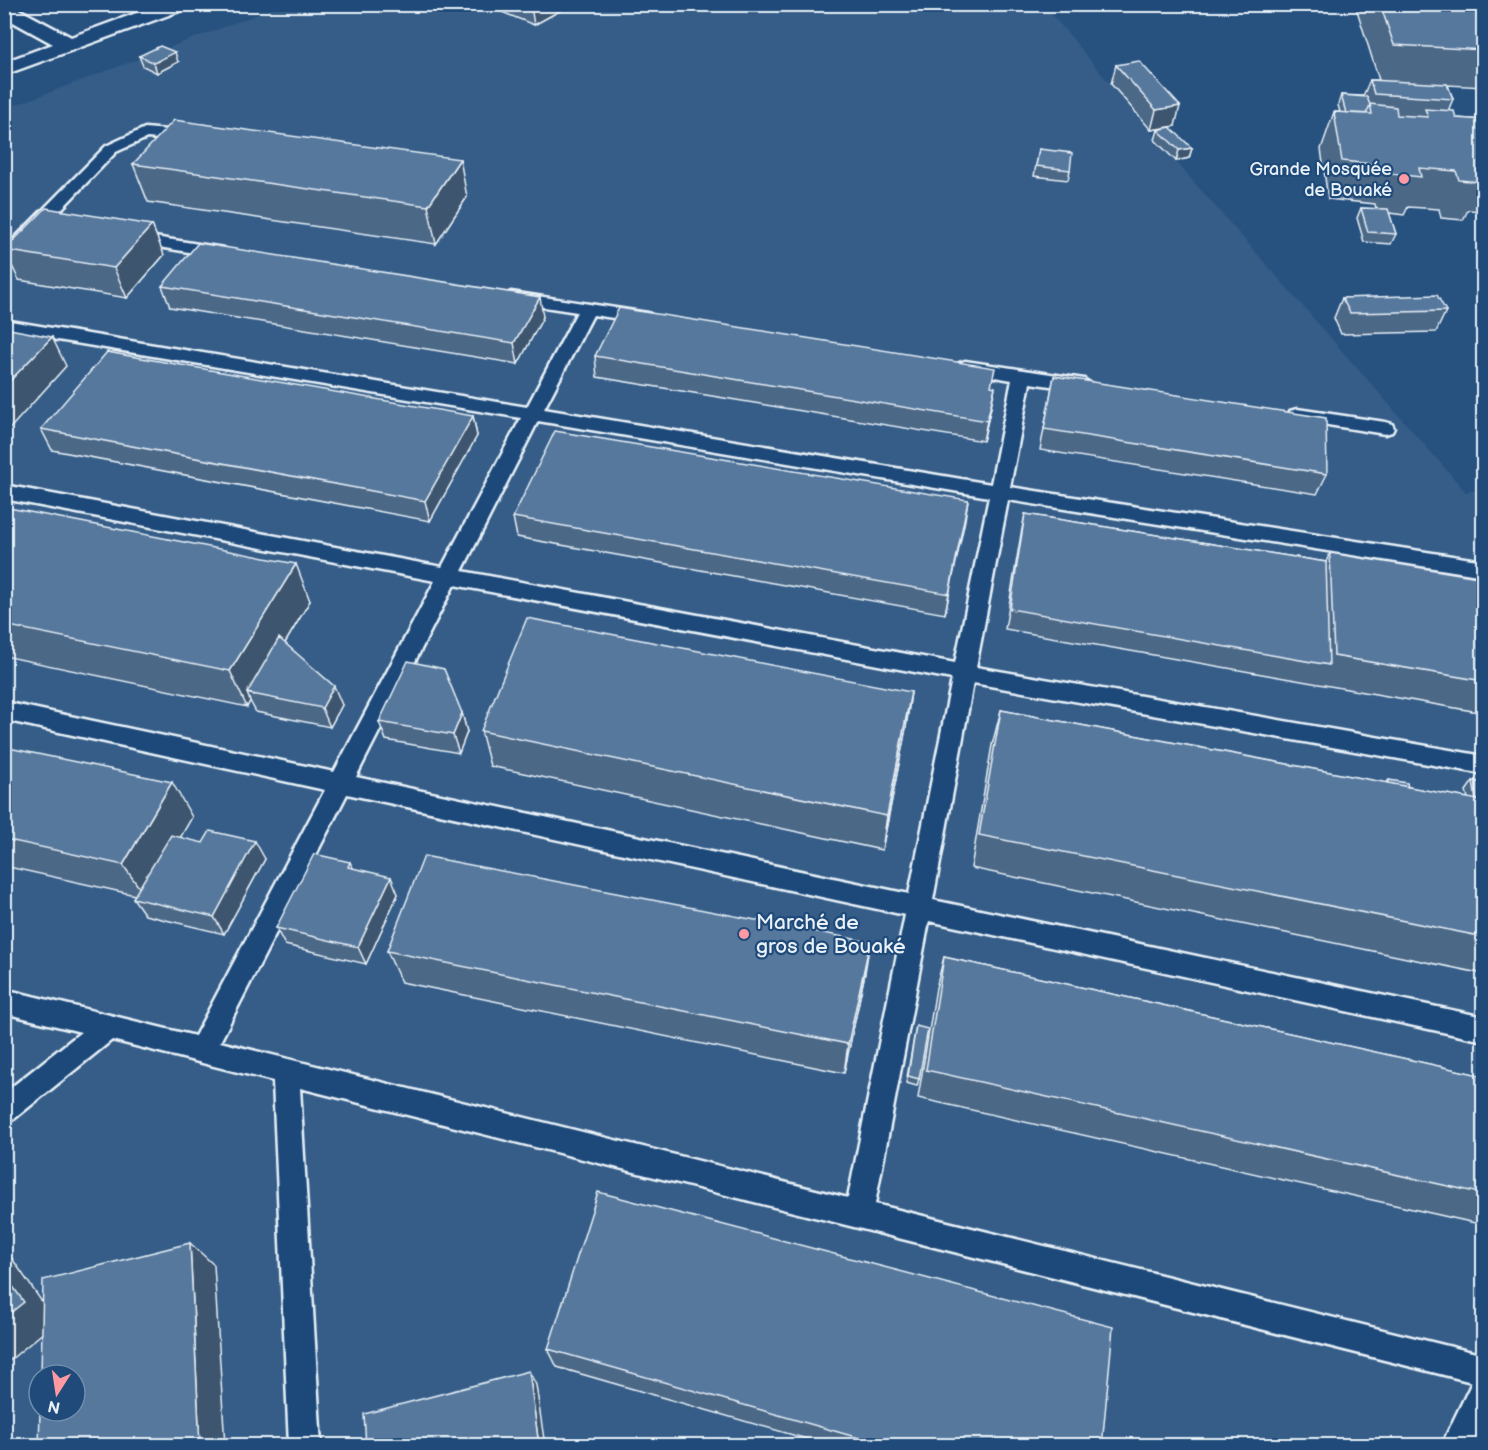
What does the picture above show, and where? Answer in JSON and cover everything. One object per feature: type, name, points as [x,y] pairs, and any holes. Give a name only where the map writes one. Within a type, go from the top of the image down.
[{"type":"street","points":[[4,69],[181,4]]},
{"type":"street","points":[[4,9],[70,45]]},
{"type":"lane","points":[[4,259],[111,149],[145,133],[206,139]]},
{"type":"lane","points":[[39,224],[62,227]]},
{"type":"lane","points":[[108,235],[237,255]]},
{"type":"lane","points":[[493,294],[669,322]]},
{"type":"lane","points":[[202,1050],[586,309]]},
{"type":"lane","points":[[4,325],[999,492],[1484,569]]},
{"type":"lane","points":[[951,365],[1104,388]]},
{"type":"lane","points":[[859,1214],[1022,376]]},
{"type":"lane","points":[[1280,413],[1385,428]]},
{"type":"lane","points":[[4,492],[964,673],[1484,765]]},
{"type":"lane","points":[[4,711],[1484,1029]]},
{"type":"lane","points":[[4,1001],[1484,1370]]},
{"type":"lane","points":[[4,1110],[108,1027]]},
{"type":"lane","points":[[285,1071],[305,1446]]},
{"type":"lane","points":[[1457,1446],[1484,1392]]},
{"type":"shaded area","name":"Marché de gros de Bouaké","points":[[282,5],[1044,5],[1165,149],[1466,492],[1483,489],[1483,1445],[5,1446],[5,109]]},
{"type":"building","points":[[1380,4],[1484,4],[1484,50],[1394,45]]},
{"type":"building","points":[[160,46],[175,52],[154,63],[139,56]]},
{"type":"building","points":[[1139,61],[1180,106],[1156,110],[1116,65]]},
{"type":"building","points":[[1370,80],[1447,84],[1453,99],[1374,94]]},
{"type":"building","points":[[1341,95],[1367,97],[1370,105],[1366,114],[1346,113]]},
{"type":"building","points":[[1370,104],[1396,107],[1397,115],[1428,117],[1425,109],[1454,111],[1456,118],[1484,120],[1484,172],[1478,171],[1481,182],[1459,180],[1456,171],[1419,168],[1421,177],[1392,174],[1391,166],[1342,161],[1334,112],[1372,114]]},
{"type":"building","points":[[174,120],[460,159],[428,206],[133,164]]},
{"type":"building","points":[[1170,127],[1192,148],[1179,150],[1158,130]]},
{"type":"building","points":[[1039,149],[1072,153],[1070,170],[1036,166]]},
{"type":"building","points":[[46,208],[152,225],[114,268],[4,250]]},
{"type":"building","points":[[1361,208],[1388,209],[1396,234],[1368,232]]},
{"type":"building","points":[[198,243],[540,297],[514,343],[162,286]]},
{"type":"building","points":[[1437,295],[1446,311],[1350,313],[1342,298]]},
{"type":"building","points":[[619,308],[995,368],[991,386],[995,387],[987,421],[595,356]]},
{"type":"building","points":[[4,328],[52,337],[4,387]]},
{"type":"building","points":[[107,352],[473,416],[425,501],[41,429]]},
{"type":"building","points":[[1054,376],[1326,418],[1327,474],[1044,429]]},
{"type":"building","points":[[555,431],[968,500],[949,594],[513,517]]},
{"type":"building","points":[[4,507],[296,564],[230,671],[4,625]]},
{"type":"building","points":[[1025,514],[1326,562],[1329,665],[1010,609]]},
{"type":"building","points":[[1330,553],[1484,578],[1484,681],[1334,656]]},
{"type":"building","points":[[527,618],[911,692],[887,816],[481,731]]},
{"type":"building","points":[[279,638],[334,686],[322,708],[247,693]]},
{"type":"building","points":[[408,661],[444,669],[462,713],[453,735],[379,722]]},
{"type":"building","points":[[1001,710],[1484,801],[1484,937],[979,835]]},
{"type":"building","points":[[4,747],[172,782],[123,865],[4,839]]},
{"type":"building","points":[[1389,780],[1407,783],[1408,787],[1389,783]]},
{"type":"building","points":[[1473,781],[1484,783],[1484,801],[1476,800]]},
{"type":"building","points":[[210,831],[255,841],[214,917],[133,898],[171,835],[203,843]]},
{"type":"building","points":[[314,854],[350,862],[348,867],[391,877],[358,947],[276,928]]},
{"type":"building","points":[[424,856],[870,942],[848,1044],[387,951]]},
{"type":"building","points":[[944,957],[1484,1076],[1484,1194],[926,1070]]},
{"type":"building","points":[[916,1026],[928,1029],[919,1079],[908,1076]]},
{"type":"building","points":[[598,1192],[1113,1327],[1102,1446],[887,1446],[548,1349]]},
{"type":"building","points":[[190,1243],[200,1446],[39,1446],[40,1423],[87,1423],[87,1363],[41,1363],[43,1280]]},
{"type":"building","points":[[4,1274],[24,1302],[4,1318]]},
{"type":"building","points":[[529,1371],[539,1446],[366,1446],[364,1414]]},
{"type":"place","name":"Grande Mosquée de Bouaké","points":[[1404,179]]},
{"type":"place","name":"Marché de gros de Bouaké","points":[[744,934]]}]
